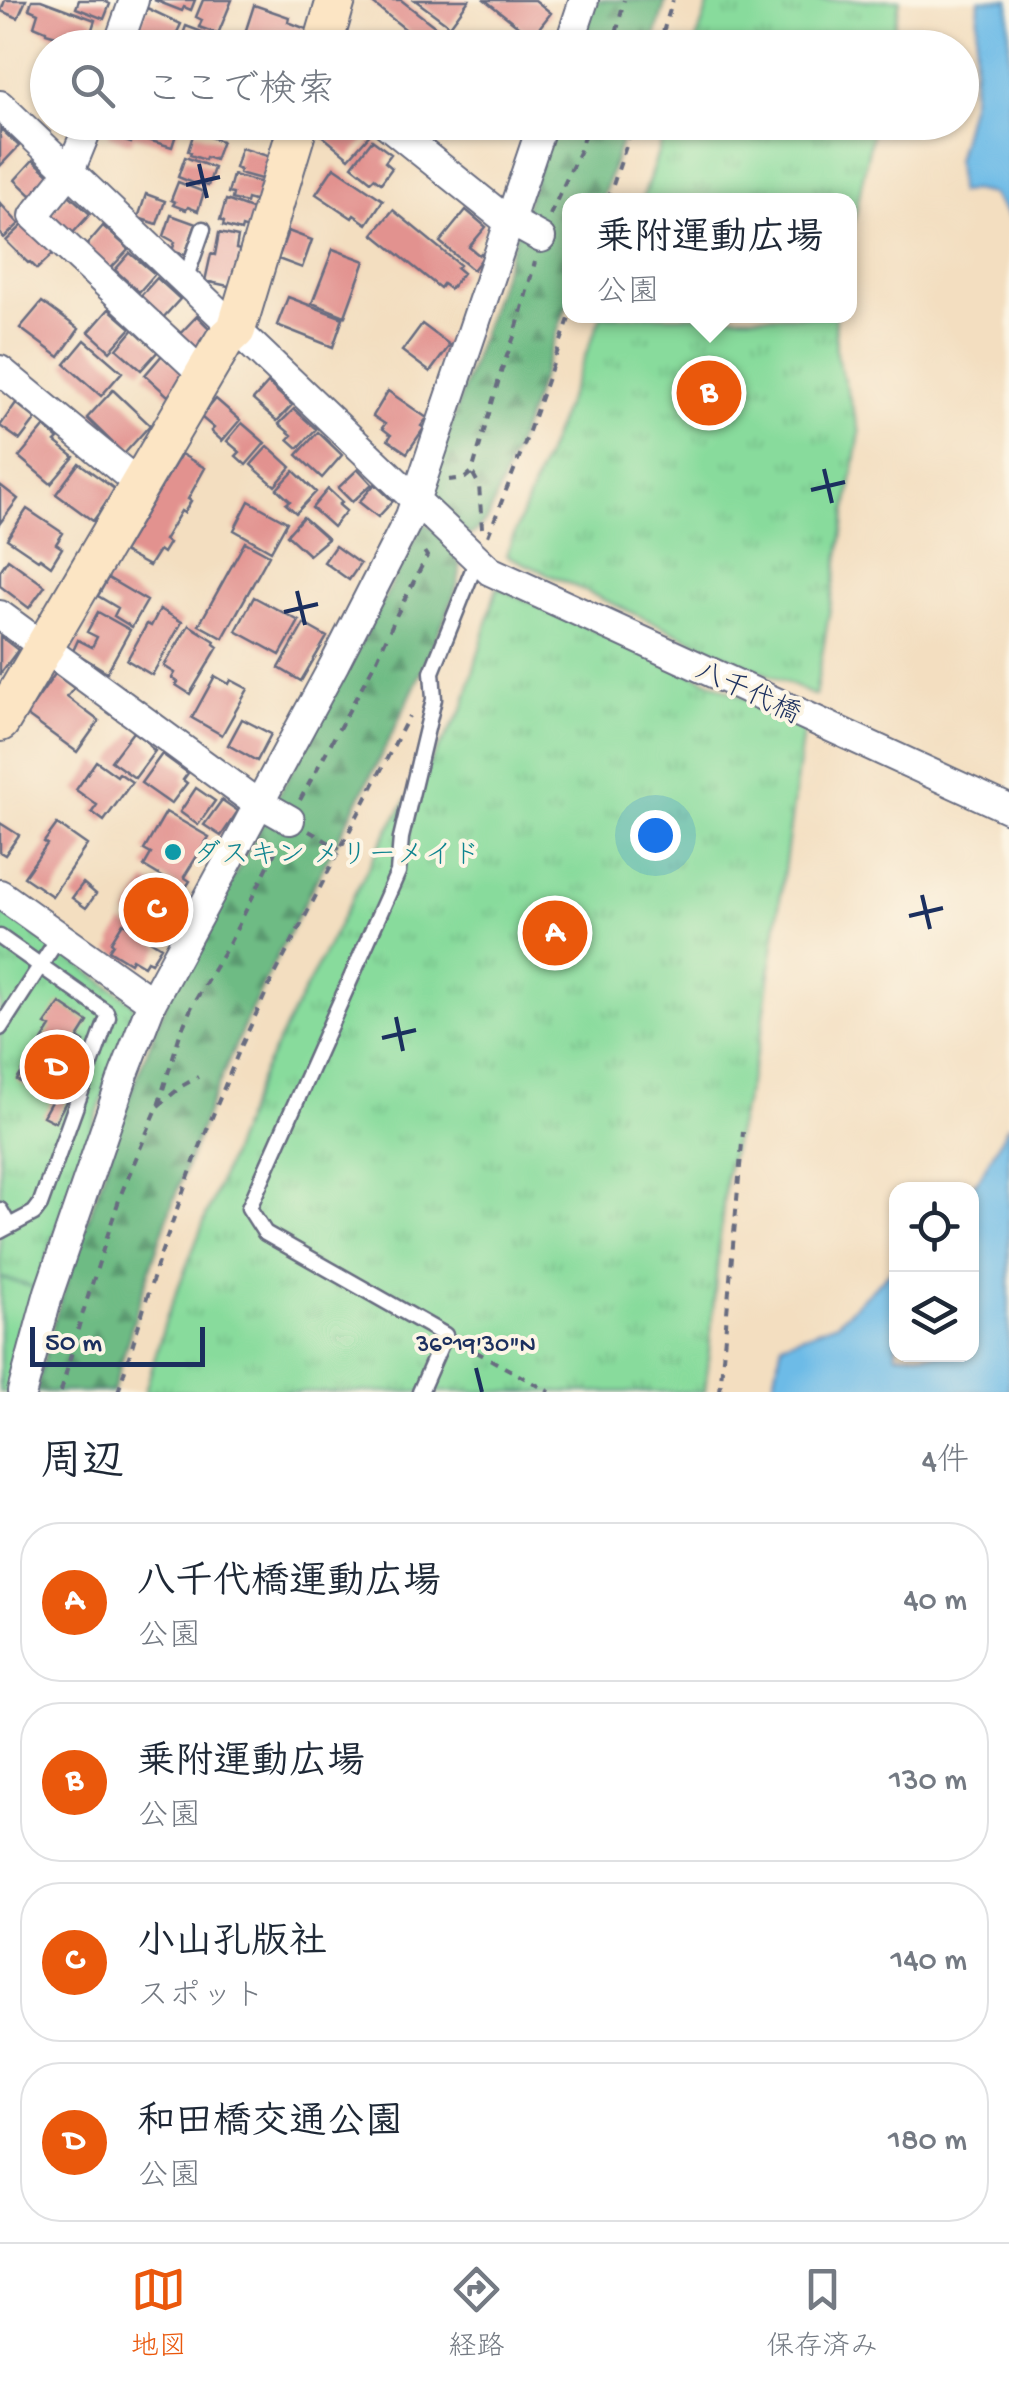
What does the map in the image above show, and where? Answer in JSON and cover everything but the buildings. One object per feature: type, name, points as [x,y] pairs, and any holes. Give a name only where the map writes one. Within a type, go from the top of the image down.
[{"type":"street","points":[[123,30],[134,0]]},
{"type":"street","points":[[327,30],[336,0]]},
{"type":"street","name":"八千代橋","points":[[0,105],[30,133]]},
{"type":"street","name":"八千代橋","points":[[37,140],[236,330],[418,486],[484,564],[1009,809]]},
{"type":"street","points":[[83,140],[70,171],[34,216],[204,376]]},
{"type":"street","points":[[0,722],[224,342],[236,330],[294,140]]},
{"type":"street","points":[[407,140],[510,222],[542,233]]},
{"type":"street","points":[[22,1392],[60,1259],[152,1002],[336,664],[410,516],[538,140]]},
{"type":"street","points":[[7,380],[141,486]]},
{"type":"street","points":[[0,615],[260,804],[290,820]]},
{"type":"street","points":[[0,894],[152,1002]]},
{"type":"lane","points":[[184,282],[203,229]]},
{"type":"lane","points":[[420,1392],[445,1335],[265,1234],[250,1208],[398,872],[401,838],[434,699],[432,672],[484,564]]},
{"type":"lane","points":[[0,1028],[59,937]]},
{"type":"lane","points":[[0,938],[108,1017],[40,1205],[5,1229],[0,1210]]},
{"type":"path","points":[[617,30],[624,0]]},
{"type":"path","points":[[664,30],[673,0]]},
{"type":"path","points":[[542,233],[583,140]]},
{"type":"path","points":[[610,193],[628,140]]},
{"type":"path","points":[[418,486],[458,481],[472,472],[515,334],[542,233],[545,204]]},
{"type":"path","points":[[484,564],[568,323]]},
{"type":"path","points":[[472,472],[481,500],[484,564]]},
{"type":"path","points":[[61,1392],[121,1194],[158,1106],[170,1060],[192,1006],[229,944],[427,556],[403,531]]},
{"type":"path","points":[[118,1392],[159,1259],[239,1051],[268,986],[410,713]]},
{"type":"path","points":[[290,820],[340,849]]},
{"type":"path","points":[[158,1106],[198,1077]]},
{"type":"path","points":[[720,1392],[743,1132]]},
{"type":"path","points":[[445,1335],[550,1392]]},
{"type":"green space","points":[[595,0],[666,0],[657,30],[585,30]]},
{"type":"green space","points":[[710,0],[900,0],[894,30],[700,30]]},
{"type":"green space","points":[[548,140],[621,140],[604,193],[562,193],[562,319],[488,519],[469,536],[428,492]]},
{"type":"green space","points":[[662,140],[871,140],[857,207],[857,193],[644,193]]},
{"type":"green space","points":[[598,323],[835,323],[836,354],[860,432],[815,696],[506,555]]},
{"type":"green space","points":[[424,522],[457,555],[460,569],[453,600],[411,695],[269,973],[222,1075],[163,1231],[113,1392],[35,1392],[56,1314],[131,1092],[168,997]]},
{"type":"green space","points":[[497,587],[804,724],[762,1031],[726,1175],[705,1392],[145,1392],[166,1319],[262,1073],[385,835],[463,709]]},
{"type":"green space","points":[[0,908],[133,1003],[134,1009],[36,1288],[0,1277]]},
{"type":"green space","points":[[0,1277],[36,1288],[10,1392],[0,1392]]},
{"type":"water","points":[[979,0],[1009,0],[1009,218],[992,194],[971,190],[959,193],[956,161],[961,140],[979,140]]},
{"type":"water","points":[[1009,1124],[1009,1392],[772,1392],[782,1343],[837,1323],[889,1273],[889,1362],[979,1362],[979,1182],[976,1182]]},
{"type":"place","name":"乗附運動広場","points":[[709,393]]},
{"type":"place","name":"ダスキン メリーメイド","points":[[173,852]]},
{"type":"place","name":"小山孔版社","points":[[156,910]]},
{"type":"place","name":"八千代橋運動広場","points":[[555,933]]},
{"type":"place","name":"和田橋交通公園","points":[[57,1067]]}]
